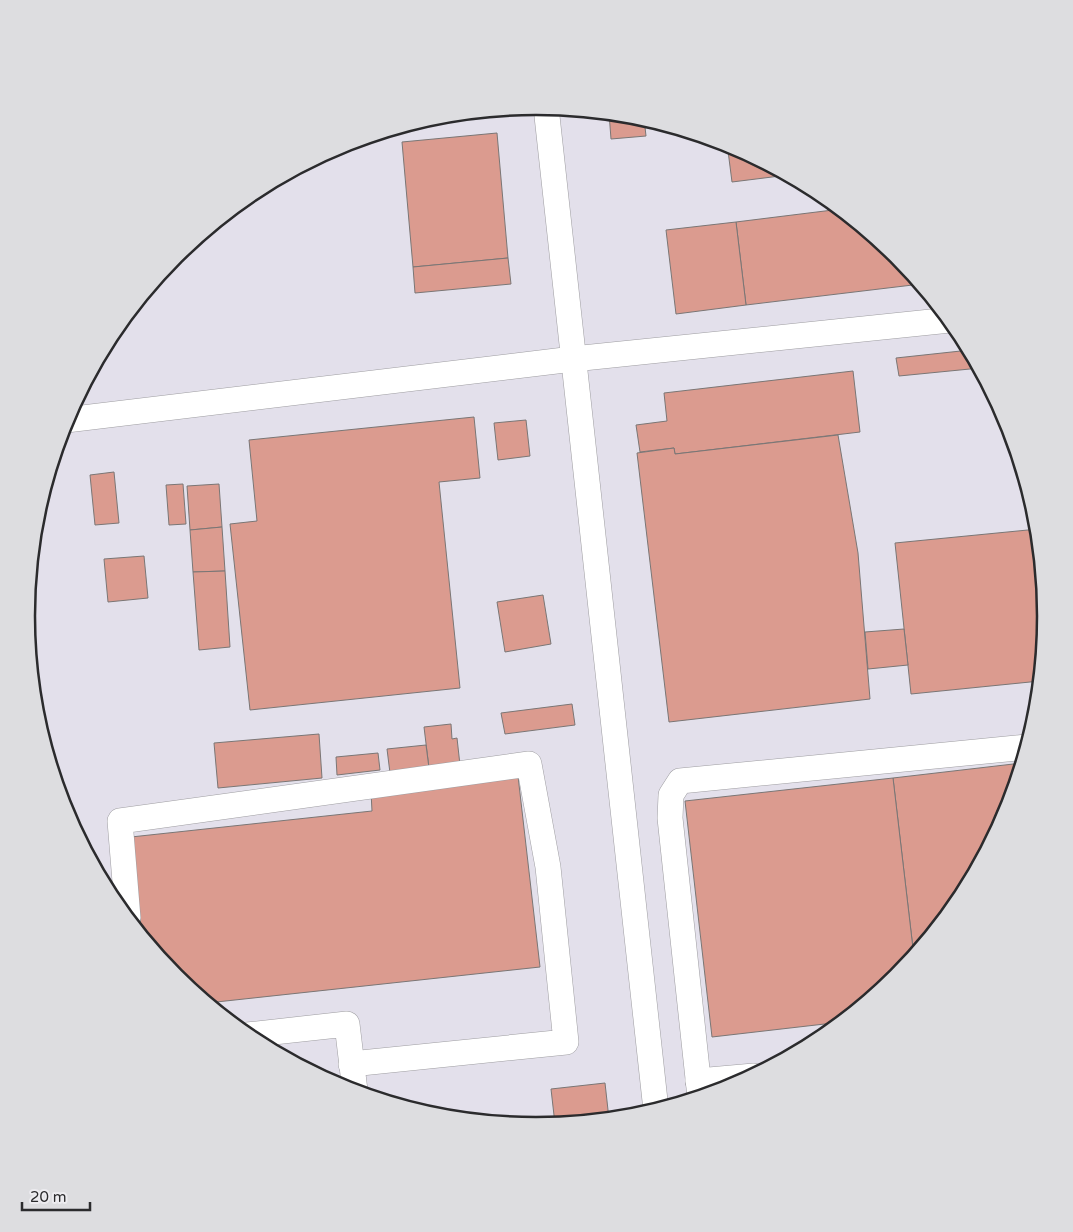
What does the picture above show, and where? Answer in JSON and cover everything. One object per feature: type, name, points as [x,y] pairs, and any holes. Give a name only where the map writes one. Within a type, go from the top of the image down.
[{"type":"street","points":[[547,115],[655,1103]]},
{"type":"street","points":[[75,419],[573,359],[941,321]]},
{"type":"street","points":[[699,1089],[670,818],[671,796],[680,781],[1020,748]]},
{"type":"street","points":[[127,904],[120,821],[529,764],[548,867],[566,1042],[351,1064]]},
{"type":"street","points":[[259,1034],[347,1024],[354,1082]]},
{"type":"shaded area","points":[[504,116],[569,116],[602,119],[634,124],[698,141],[758,166],[787,182],[842,218],[867,239],[914,285],[934,311],[971,365],[986,394],[1000,424],[1021,486],[1034,551],[1037,583],[1037,649],[1034,681],[1021,746],[1011,777],[1000,808],[971,867],[953,895],[914,947],[891,971],[842,1014],[815,1033],[758,1066],[698,1091],[666,1100],[634,1108],[569,1116],[536,1118],[471,1113],[439,1108],[375,1091],[315,1066],[286,1050],[231,1014],[206,993],[159,947],[139,921],[102,867],[87,838],[73,808],[52,746],[39,681],[36,649],[36,583],[39,551],[52,486],[62,455],[73,424],[102,365],[120,337],[159,285],[182,261],[231,218],[258,199],[315,166],[375,141],[407,132],[439,124]]},
{"type":"building","points":[[610,120],[645,127],[646,136],[611,139]]},
{"type":"building","points":[[497,133],[508,258],[413,267],[402,142]]},
{"type":"building","points":[[728,153],[777,176],[732,182]]},
{"type":"building","points":[[831,210],[867,239],[914,285],[746,305],[736,222]]},
{"type":"building","points":[[736,222],[746,305],[676,314],[666,230]]},
{"type":"building","points":[[508,258],[511,284],[415,293],[413,267]]},
{"type":"building","points":[[962,351],[973,369],[899,376],[896,358]]},
{"type":"building","points":[[853,371],[860,432],[675,454],[674,448],[640,452],[636,425],[667,421],[664,393]]},
{"type":"building","points":[[474,417],[480,478],[439,482],[460,688],[250,710],[230,524],[257,521],[249,440]]},
{"type":"building","points":[[526,420],[530,456],[498,460],[494,423]]},
{"type":"building","points":[[838,435],[858,553],[870,699],[669,722],[637,453],[674,448],[675,454]]},
{"type":"building","points":[[114,472],[119,523],[95,525],[90,475]]},
{"type":"building","points":[[183,484],[186,524],[169,525],[166,485]]},
{"type":"building","points":[[219,484],[222,527],[190,530],[187,486]]},
{"type":"building","points":[[222,527],[225,571],[193,572],[190,530]]},
{"type":"building","points":[[1030,530],[1037,583],[1038,616],[1034,682],[911,694],[895,543]]},
{"type":"building","points":[[144,556],[148,598],[108,602],[104,559]]},
{"type":"building","points":[[225,571],[230,647],[199,650],[193,572]]},
{"type":"building","points":[[543,595],[551,644],[505,652],[497,602]]},
{"type":"building","points":[[904,629],[908,665],[868,669],[865,632]]},
{"type":"building","points":[[572,704],[575,725],[505,734],[501,713]]},
{"type":"building","points":[[451,724],[452,739],[457,738],[460,765],[429,768],[424,727]]},
{"type":"building","points":[[319,734],[322,778],[218,788],[214,743]]},
{"type":"building","points":[[426,745],[429,768],[390,773],[387,749]]},
{"type":"building","points":[[378,753],[380,770],[337,775],[336,757]]},
{"type":"building","points":[[1015,764],[1000,808],[971,867],[953,895],[913,948],[893,778]]},
{"type":"building","points":[[518,776],[540,967],[217,1002],[182,971],[159,947],[141,923],[131,837],[372,811],[371,792]]},
{"type":"building","points":[[893,778],[913,948],[867,993],[828,1024],[712,1037],[685,801]]},
{"type":"building","points":[[605,1083],[608,1112],[554,1117],[551,1089]]}]
